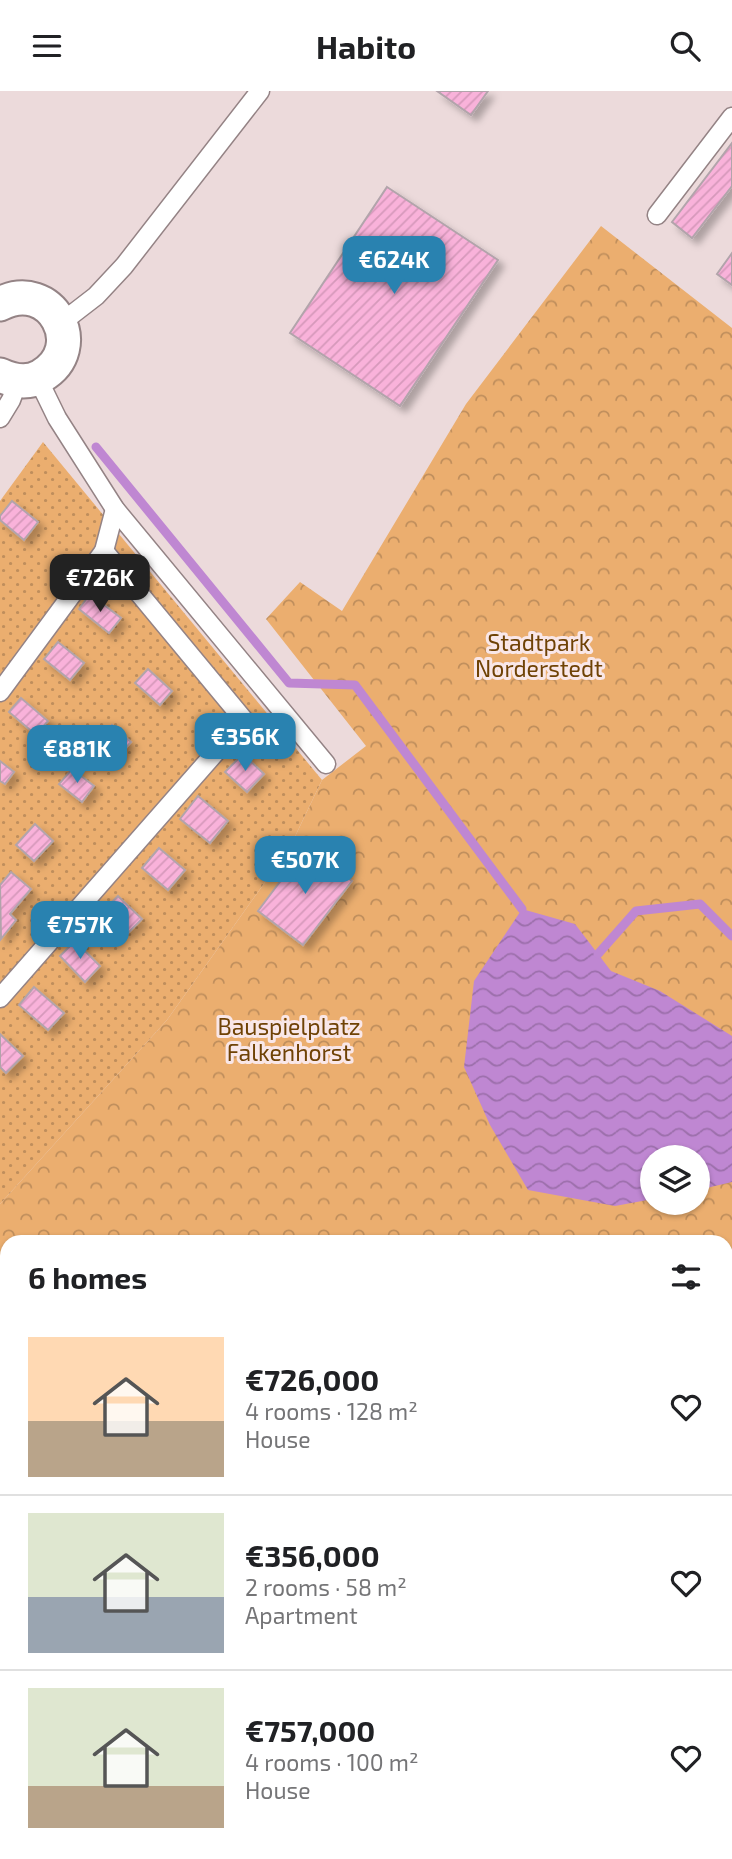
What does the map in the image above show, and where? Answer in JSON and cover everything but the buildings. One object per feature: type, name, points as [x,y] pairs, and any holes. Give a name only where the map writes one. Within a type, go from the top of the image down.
[{"type":"street","points":[[0,304],[12,298],[37,300],[47,306],[61,323],[64,338],[61,356],[51,370],[18,378]]},
{"type":"lane","points":[[61,323],[96,296],[124,266],[260,91]]},
{"type":"lane","points":[[657,215],[732,117]]},
{"type":"lane","points":[[0,418],[18,378],[57,418],[115,509],[326,764]]},
{"type":"lane","points":[[0,692],[104,551],[115,509]]},
{"type":"lane","points":[[0,998],[244,720],[104,551]]},
{"type":"green space","name":"Stadtpark Norderstedt","points":[[601,226],[732,328],[732,1235],[0,1235],[0,1204],[167,1020],[290,847],[322,780],[366,746],[266,619],[300,582],[342,611],[466,404]]},
{"type":"green space","points":[[43,442],[322,780],[290,847],[167,1020],[0,1204],[0,501]]},
{"type":"water","points":[[522,909],[575,924],[611,971],[660,991],[732,1036],[732,1182],[710,1187],[710,1145],[640,1145],[640,1201],[615,1206],[528,1190],[490,1125],[464,1067],[474,981]]},
{"type":"waterway","points":[[96,447],[289,683],[355,685],[522,909]]},
{"type":"waterway","points":[[598,954],[636,911],[700,904],[732,936]]},
{"type":"park label","name":"Bauspielplatz Falkenhorst","points":[[289,1040]]}]
